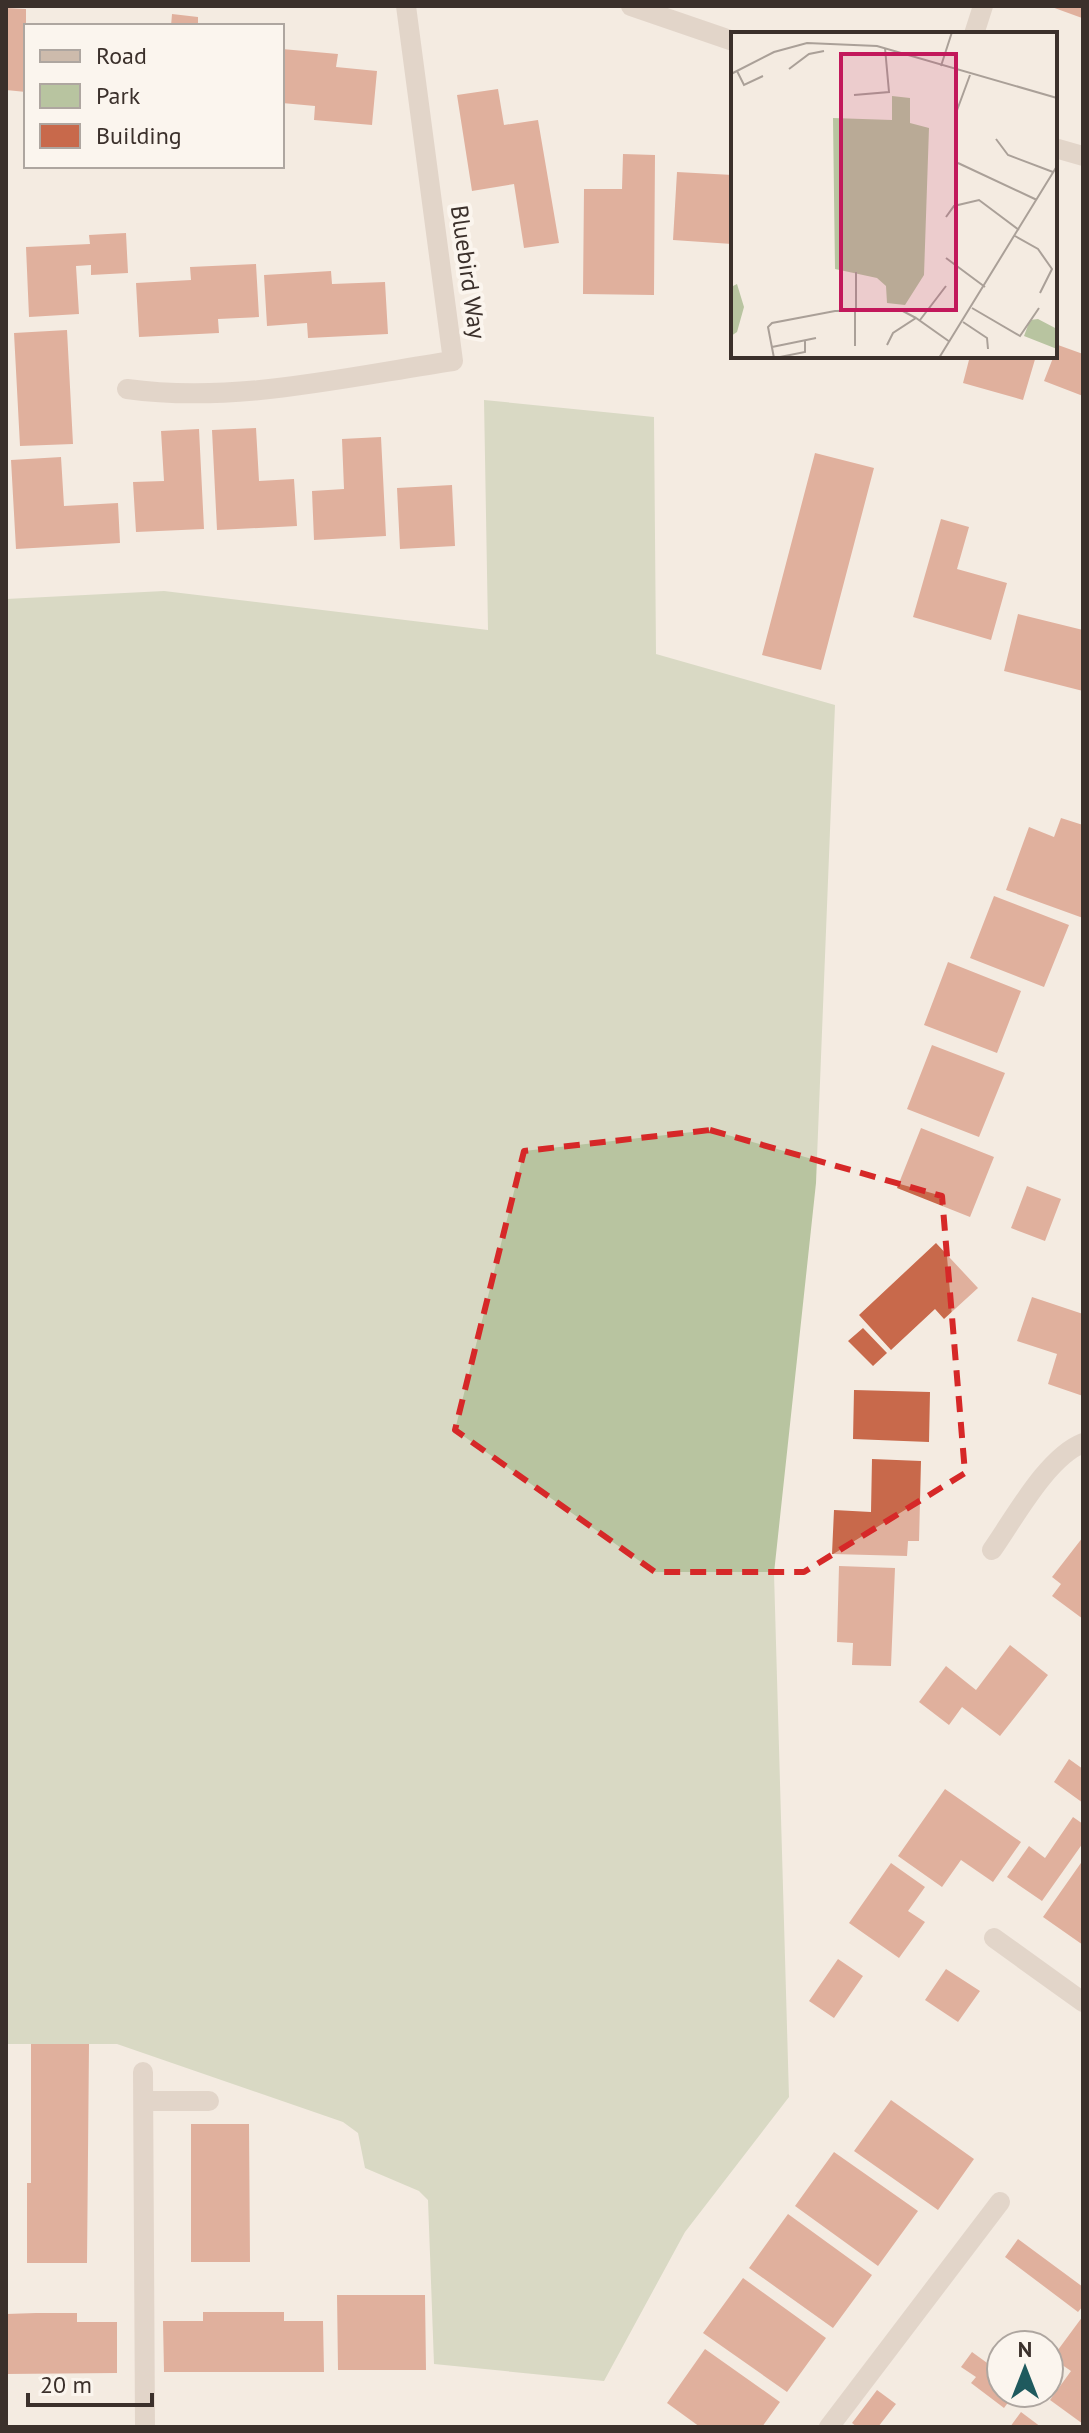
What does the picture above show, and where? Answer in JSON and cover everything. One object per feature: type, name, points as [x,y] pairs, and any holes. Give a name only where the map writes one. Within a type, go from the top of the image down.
[{"type":"street","name":"Bluebird Way","points":[[127,389],[152,393],[251,390],[453,361],[406,6]]},
{"type":"street","points":[[631,6],[731,40]]},
{"type":"street","points":[[975,32],[983,6]]},
{"type":"street","points":[[1057,149],[1083,156]]},
{"type":"street","points":[[992,1550],[1051,1468],[1075,1446],[1083,1443]]},
{"type":"street","points":[[994,1938],[1083,2002]]},
{"type":"street","points":[[143,2072],[145,2427]]},
{"type":"street","points":[[144,2101],[209,2101]]},
{"type":"street","points":[[829,2427],[1000,2202]]},
{"type":"highlighted area","points":[[710,1130],[942,1196],[965,1473],[804,1572],[655,1572],[455,1430],[524,1151]]},
{"type":"green space","points":[[484,400],[654,417],[656,654],[835,705],[816,1183],[774,1573],[789,2097],[685,2232],[604,2381],[434,2364],[428,2200],[419,2191],[365,2168],[358,2133],[343,2122],[117,2044],[6,2044],[6,599],[164,591],[488,630]]},
{"type":"building","points":[[1049,6],[1083,6],[1083,15],[1082,18]]},
{"type":"building","points":[[6,8],[26,9],[24,92],[6,90]]},
{"type":"building","points":[[172,14],[198,17],[198,24],[171,24]]},
{"type":"building","points":[[284,49],[338,54],[336,67],[377,71],[372,125],[314,120],[315,106],[284,103]]},
{"type":"building","points":[[498,89],[504,125],[538,120],[559,243],[524,248],[514,184],[472,191],[457,95]]},
{"type":"building","points":[[623,154],[655,155],[654,295],[583,294],[584,189],[622,189]]},
{"type":"building","points":[[677,172],[731,175],[731,244],[673,240]]},
{"type":"building","points":[[126,233],[128,273],[91,275],[91,265],[76,266],[79,314],[29,317],[26,247],[90,244],[89,235]]},
{"type":"building","points":[[256,264],[259,317],[218,319],[219,333],[139,337],[136,283],[191,280],[190,267]]},
{"type":"building","points":[[331,271],[332,284],[385,282],[388,334],[308,338],[307,323],[267,326],[264,275]]},
{"type":"building","points":[[67,330],[73,444],[20,446],[14,333]]},
{"type":"building","points":[[1058,345],[1083,354],[1083,396],[1044,381],[1053,358],[1057,358]]},
{"type":"building","points":[[969,358],[1035,358],[1023,400],[963,383]]},
{"type":"building","points":[[256,428],[259,481],[294,479],[297,526],[217,530],[212,430]]},
{"type":"building","points":[[199,429],[204,529],[136,532],[133,482],[164,481],[161,431]]},
{"type":"building","points":[[381,437],[386,536],[314,540],[312,491],[344,489],[342,439]]},
{"type":"building","points":[[815,453],[874,468],[821,670],[762,655]]},
{"type":"building","points":[[61,457],[64,506],[118,503],[120,543],[16,549],[11,460]]},
{"type":"building","points":[[452,485],[455,546],[400,549],[397,488]]},
{"type":"building","points":[[941,519],[969,527],[957,569],[1007,583],[991,640],[913,617]]},
{"type":"building","points":[[1018,614],[1083,630],[1083,691],[1004,671]]},
{"type":"building","points":[[1061,818],[1083,825],[1083,918],[1006,890],[1029,827],[1054,837]]},
{"type":"building","points":[[994,896],[1069,925],[1044,987],[970,958]]},
{"type":"building","points":[[948,962],[1021,991],[997,1053],[924,1025]]},
{"type":"building","points":[[932,1045],[1005,1073],[979,1137],[907,1109]]},
{"type":"building","points":[[921,1128],[994,1157],[970,1217],[897,1188]]},
{"type":"building","points":[[1027,1186],[1061,1199],[1045,1241],[1011,1228]]},
{"type":"building","points":[[936,1243],[978,1288],[944,1319],[935,1309],[891,1350],[859,1315]]},
{"type":"building","points":[[1032,1297],[1083,1314],[1083,1396],[1048,1384],[1057,1354],[1017,1341]]},
{"type":"building","points":[[863,1328],[887,1353],[873,1366],[848,1341]]},
{"type":"building","points":[[854,1390],[930,1392],[929,1442],[853,1439]]},
{"type":"building","points":[[872,1459],[921,1461],[919,1541],[908,1541],[907,1556],[832,1554],[834,1510],[871,1512]]},
{"type":"building","points":[[1083,1537],[1083,1619],[1052,1596],[1061,1584],[1052,1577]]},
{"type":"building","points":[[839,1566],[895,1568],[891,1666],[852,1665],[853,1643],[837,1642]]},
{"type":"building","points":[[1010,1645],[1048,1675],[1000,1736],[962,1707],[949,1725],[919,1702],[946,1666],[976,1690]]},
{"type":"building","points":[[1069,1759],[1083,1769],[1083,1803],[1054,1782]]},
{"type":"building","points":[[945,1789],[1021,1842],[993,1882],[961,1860],[942,1887],[898,1856]]},
{"type":"building","points":[[1073,1817],[1083,1824],[1083,1843],[1042,1901],[1007,1877],[1029,1846],[1045,1858]]},
{"type":"building","points":[[1083,1860],[1083,1945],[1043,1917]]},
{"type":"building","points":[[891,1863],[925,1887],[908,1911],[925,1922],[899,1958],[849,1923]]},
{"type":"building","points":[[838,1959],[863,1976],[834,2018],[809,2001]]},
{"type":"building","points":[[946,1969],[980,1991],[958,2022],[925,2000]]},
{"type":"building","points":[[31,2044],[89,2044],[87,2263],[27,2263],[27,2183],[31,2183]]},
{"type":"building","points":[[891,2100],[974,2159],[938,2210],[854,2151]]},
{"type":"building","points":[[191,2124],[249,2124],[250,2262],[191,2262]]},
{"type":"building","points":[[834,2152],[918,2211],[878,2266],[795,2206]]},
{"type":"building","points":[[788,2214],[872,2275],[833,2328],[749,2268]]},
{"type":"building","points":[[1018,2239],[1083,2287],[1083,2306],[1078,2312],[1005,2257]]},
{"type":"building","points":[[743,2278],[826,2338],[787,2392],[703,2333]]},
{"type":"building","points":[[337,2295],[425,2295],[426,2370],[338,2370]]},
{"type":"building","points":[[203,2312],[284,2312],[284,2321],[323,2321],[324,2372],[164,2372],[163,2321],[203,2321]]},
{"type":"building","points":[[77,2313],[77,2322],[117,2322],[117,2373],[6,2374],[6,2314]]},
{"type":"building","points":[[1083,2316],[1083,2424],[1062,2409],[1065,2409],[1065,2379],[1071,2371],[1065,2367],[1065,2340]]},
{"type":"building","points":[[705,2349],[780,2402],[762,2427],[700,2427],[667,2403]]},
{"type":"building","points":[[972,2352],[985,2361],[985,2394],[971,2383],[976,2377],[961,2367]]},
{"type":"building","points":[[877,2390],[896,2404],[878,2427],[857,2427],[852,2423]]},
{"type":"building","points":[[1021,2412],[1041,2427],[1010,2427]]}]
